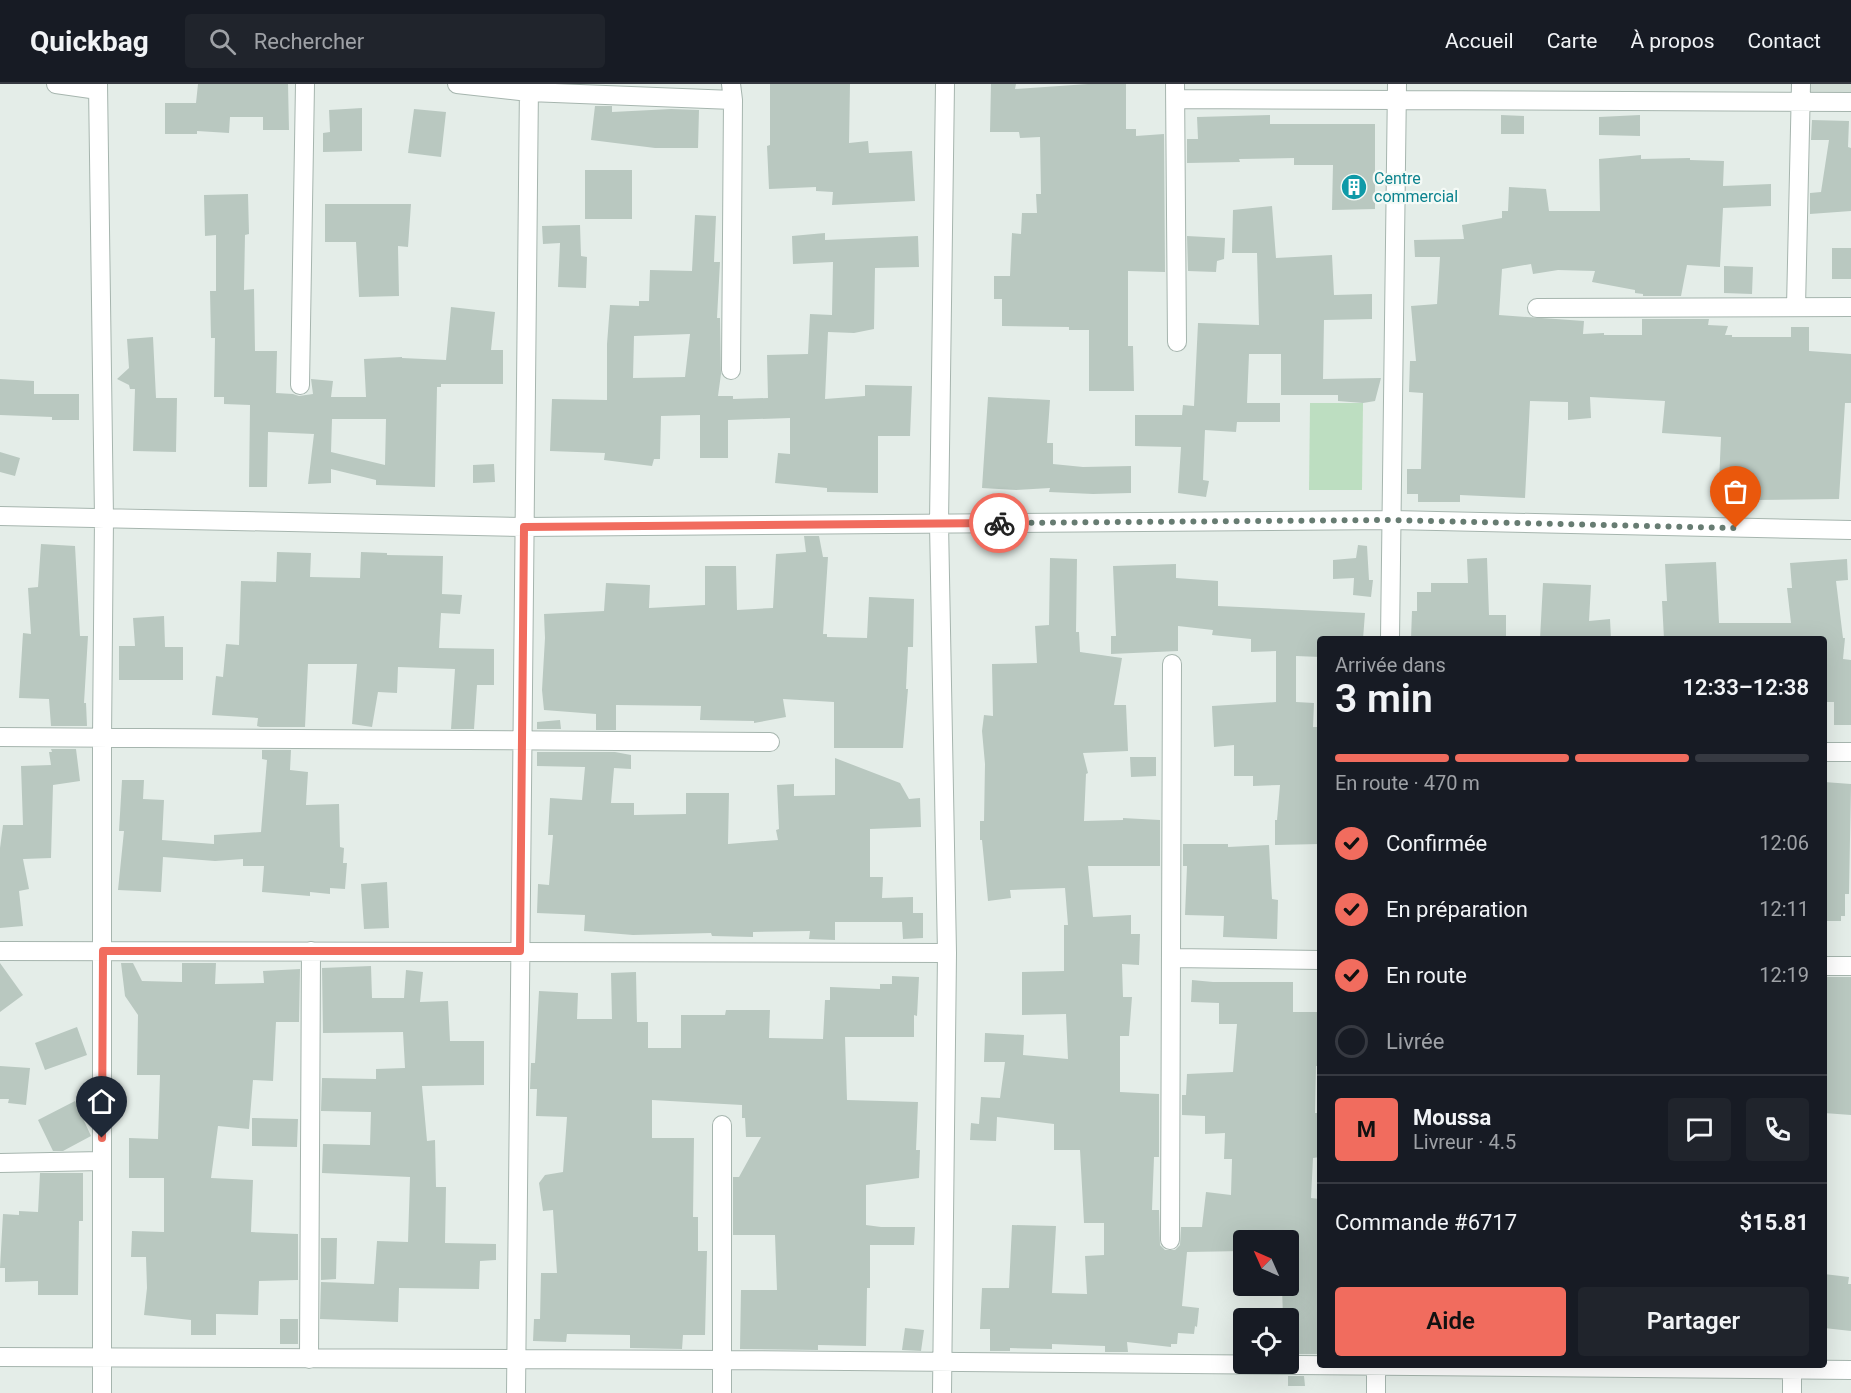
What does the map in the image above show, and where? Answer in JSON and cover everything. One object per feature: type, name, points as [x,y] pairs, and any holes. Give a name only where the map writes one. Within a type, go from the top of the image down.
[{"type":"street","points":[[56,84],[98,87],[104,518],[102,1393]]},
{"type":"street","points":[[300,385],[305,84]]},
{"type":"street","points":[[457,84],[529,88],[732,92],[731,370]]},
{"type":"street","points":[[942,1393],[947,953],[939,523],[945,84]]},
{"type":"street","points":[[516,1393],[529,88]]},
{"type":"street","points":[[1177,342],[1176,91],[1801,93],[1851,102]]},
{"type":"street","points":[[1390,636],[1397,92]]},
{"type":"street","points":[[1796,307],[1801,93]]},
{"type":"street","points":[[1538,308],[1851,307]]},
{"type":"street","points":[[0,516],[524,527],[1392,520],[1851,530]]},
{"type":"street","points":[[1170,1240],[1172,664]]},
{"type":"street","points":[[0,737],[770,742]]},
{"type":"street","points":[[1827,752],[1851,753]]},
{"type":"street","points":[[0,951],[947,953]]},
{"type":"street","points":[[309,1359],[311,951]]},
{"type":"street","points":[[1171,957],[1317,960]]},
{"type":"street","points":[[1827,966],[1851,966]]},
{"type":"street","points":[[722,1125],[722,1393]]},
{"type":"street","points":[[0,1163],[102,1161]]},
{"type":"street","points":[[0,1357],[1317,1365]]},
{"type":"street","points":[[1376,1368],[1376,1393]]},
{"type":"street","points":[[1792,1368],[1792,1393]]},
{"type":"street","points":[[1812,1368],[1851,1370]]},
{"type":"shaded area","points":[[1807,84],[1851,84],[1851,96],[1807,96]]},
{"type":"green space","points":[[1310,403],[1363,403],[1362,490],[1309,490]]},
{"type":"building","points":[[198,84],[288,84],[289,130],[263,130],[263,117],[230,117],[229,133],[197,131],[197,134],[165,134],[165,103],[196,103]]},
{"type":"building","points":[[770,84],[850,84],[849,143],[868,141],[869,153],[912,151],[915,201],[832,205],[833,192],[816,191],[816,187],[769,189],[767,146],[770,145]]},
{"type":"building","points":[[991,84],[1016,84],[1015,89],[1126,84],[1126,129],[1136,129],[1136,136],[1164,134],[1165,272],[1128,271],[1128,346],[1133,346],[1134,391],[1089,391],[1089,330],[1069,330],[1069,327],[1002,326],[1002,299],[994,299],[994,276],[1010,276],[1012,233],[1021,234],[1022,213],[1037,213],[1036,194],[1041,194],[1040,137],[1020,138],[1019,132],[990,132]]},
{"type":"building","points":[[595,106],[612,106],[612,112],[699,110],[698,148],[655,148],[591,140]]},
{"type":"building","points":[[362,108],[362,151],[323,152],[323,133],[330,132],[329,110]]},
{"type":"building","points":[[414,109],[446,112],[441,157],[408,153]]},
{"type":"building","points":[[1270,115],[1270,124],[1375,124],[1375,209],[1332,210],[1333,165],[1294,165],[1294,158],[1187,163],[1187,139],[1198,139],[1197,117]]},
{"type":"building","points":[[1501,115],[1524,116],[1524,134],[1501,134]]},
{"type":"building","points":[[1640,115],[1640,136],[1599,135],[1599,117]]},
{"type":"building","points":[[1812,120],[1849,121],[1851,211],[1810,214],[1810,193],[1821,192],[1829,140],[1811,140]]},
{"type":"building","points":[[1641,155],[1641,159],[1690,158],[1690,160],[1724,161],[1723,186],[1771,184],[1771,206],[1723,208],[1720,267],[1687,265],[1681,296],[1643,296],[1643,294],[1635,293],[1635,290],[1592,282],[1595,271],[1558,270],[1533,274],[1531,264],[1502,269],[1499,315],[1584,321],[1583,334],[1604,333],[1604,335],[1642,335],[1642,319],[1709,319],[1708,325],[1728,326],[1725,335],[1732,335],[1732,337],[1791,337],[1791,327],[1809,327],[1809,351],[1851,354],[1851,403],[1845,403],[1839,499],[1756,500],[1756,484],[1719,483],[1721,437],[1662,433],[1665,401],[1590,397],[1591,418],[1568,420],[1568,402],[1530,401],[1525,498],[1460,495],[1460,502],[1418,502],[1418,494],[1407,494],[1407,469],[1421,469],[1423,393],[1409,392],[1410,361],[1416,361],[1411,306],[1437,304],[1440,257],[1415,257],[1414,240],[1464,239],[1462,225],[1502,218],[1502,211],[1508,211],[1509,187],[1546,189],[1549,211],[1600,211],[1599,159]]},
{"type":"building","points":[[585,170],[632,170],[632,219],[585,219]]},
{"type":"building","points":[[248,194],[249,234],[245,235],[244,290],[254,289],[255,351],[277,351],[276,393],[299,396],[313,394],[311,379],[333,381],[331,397],[366,397],[364,359],[402,357],[446,360],[451,307],[495,312],[491,350],[503,350],[503,384],[441,384],[441,387],[437,387],[435,487],[376,485],[376,480],[331,469],[331,483],[308,484],[314,434],[268,432],[267,487],[249,487],[250,405],[224,404],[224,397],[214,397],[215,338],[211,338],[210,291],[216,291],[216,235],[205,236],[204,195]],"holes":[[[332,419],[386,419],[385,465],[331,452]]]},
{"type":"building","points":[[325,204],[411,204],[408,247],[398,246],[399,296],[359,297],[356,242],[325,242]]},
{"type":"building","points":[[1272,206],[1276,258],[1332,255],[1334,295],[1372,294],[1372,319],[1324,320],[1323,379],[1381,378],[1375,401],[1363,403],[1338,401],[1338,395],[1281,395],[1281,354],[1249,354],[1247,403],[1280,403],[1280,422],[1237,422],[1236,432],[1205,430],[1203,480],[1209,481],[1206,497],[1178,493],[1181,447],[1135,446],[1135,415],[1182,415],[1183,405],[1194,406],[1198,323],[1259,325],[1257,253],[1232,253],[1233,210]]},
{"type":"building","points":[[695,215],[716,216],[714,262],[720,262],[717,318],[720,318],[721,374],[718,396],[733,396],[733,399],[768,398],[767,355],[808,354],[810,314],[832,315],[833,262],[793,264],[792,236],[825,233],[825,240],[918,236],[919,267],[875,268],[874,329],[854,333],[828,332],[825,399],[865,396],[865,385],[912,386],[910,436],[878,436],[878,493],[827,492],[827,488],[775,483],[778,453],[790,454],[790,418],[728,420],[728,458],[700,458],[700,415],[661,416],[660,459],[654,459],[652,466],[604,460],[605,453],[550,451],[552,399],[607,400],[610,305],[639,306],[639,301],[649,301],[650,270],[692,271]],"holes":[[[690,334],[685,377],[633,378],[634,336]]]},
{"type":"building","points":[[580,225],[581,256],[587,257],[586,288],[558,287],[560,243],[543,244],[542,226]]},
{"type":"building","points":[[1187,236],[1225,238],[1224,259],[1217,261],[1216,272],[1188,271]]},
{"type":"building","points":[[1832,248],[1851,248],[1851,279],[1832,279]]},
{"type":"building","points":[[1724,266],[1753,267],[1752,294],[1724,293]]},
{"type":"building","points":[[153,337],[156,398],[177,398],[176,452],[133,451],[135,389],[130,389],[129,385],[117,379],[129,368],[127,339]]},
{"type":"building","points":[[0,379],[34,381],[34,394],[79,394],[79,420],[0,415]]},
{"type":"building","points":[[988,397],[1050,400],[1047,443],[1053,443],[1053,464],[1083,467],[1131,466],[1131,493],[1049,492],[1050,488],[1016,490],[982,488]]},
{"type":"building","points":[[0,452],[20,458],[15,476],[0,472]]},
{"type":"building","points":[[494,464],[495,482],[473,483],[473,465]]},
{"type":"building","points":[[804,536],[819,536],[823,557],[828,557],[823,634],[827,634],[827,637],[867,638],[869,597],[914,599],[913,647],[908,647],[906,689],[908,689],[903,748],[834,748],[834,702],[783,699],[786,717],[754,723],[754,721],[700,720],[701,706],[616,705],[616,730],[596,730],[596,714],[544,710],[542,690],[544,614],[604,611],[606,583],[650,585],[649,608],[705,605],[705,566],[736,566],[737,610],[773,608],[776,554],[806,552]]},
{"type":"building","points":[[41,544],[75,546],[80,636],[88,636],[84,703],[86,703],[87,726],[51,726],[49,699],[19,698],[23,633],[31,634],[28,588],[38,587]]},
{"type":"building","points":[[1358,545],[1367,546],[1369,580],[1373,580],[1371,597],[1353,595],[1354,578],[1333,579],[1333,560],[1356,558]]},
{"type":"building","points":[[277,552],[311,553],[310,577],[360,578],[361,552],[443,556],[442,594],[462,595],[460,614],[441,613],[439,648],[494,649],[494,685],[477,685],[474,729],[451,729],[455,669],[398,667],[397,693],[378,692],[372,727],[352,724],[357,664],[308,664],[305,727],[260,727],[257,726],[258,718],[212,715],[216,676],[223,677],[226,644],[239,645],[241,581],[276,582]]},
{"type":"building","points":[[1050,558],[1077,559],[1076,632],[1079,632],[1080,652],[1122,658],[1114,705],[1126,705],[1128,751],[1083,753],[1088,773],[1086,774],[1084,821],[1123,820],[1123,818],[1160,820],[1160,866],[1088,866],[1093,917],[1131,915],[1131,934],[1140,934],[1139,965],[1122,964],[1123,997],[1132,997],[1129,1036],[1120,1036],[1120,1092],[1159,1094],[1159,1157],[1154,1157],[1152,1210],[1159,1210],[1160,1245],[1165,1250],[1175,1250],[1180,1245],[1181,1227],[1202,1227],[1206,1192],[1231,1195],[1232,1159],[1224,1159],[1225,1133],[1205,1134],[1205,1116],[1182,1115],[1182,1095],[1186,1095],[1187,1074],[1233,1072],[1237,1024],[1219,1024],[1219,1003],[1191,1002],[1192,980],[1293,982],[1293,1012],[1317,1012],[1315,1113],[1317,1113],[1317,1157],[1313,1158],[1311,1198],[1317,1199],[1317,1354],[1299,1354],[1299,1308],[1283,1308],[1282,1296],[1299,1296],[1299,1230],[1233,1230],[1233,1251],[1187,1252],[1182,1306],[1199,1308],[1197,1327],[1195,1326],[1194,1334],[1178,1333],[1177,1344],[1171,1344],[1171,1347],[1127,1342],[1128,1352],[1105,1352],[1105,1346],[1052,1344],[1052,1349],[1010,1348],[1010,1351],[990,1351],[990,1329],[980,1329],[982,1288],[1009,1288],[1012,1225],[1056,1226],[1052,1293],[1087,1294],[1085,1256],[1104,1255],[1104,1223],[1084,1223],[1080,1150],[1054,1150],[1054,1124],[997,1117],[996,1141],[970,1140],[971,1123],[979,1124],[981,1097],[1000,1098],[1005,1062],[984,1062],[985,1033],[1024,1035],[1023,1055],[1068,1059],[1066,1014],[1022,1015],[1022,972],[1064,971],[1064,925],[1068,925],[1065,888],[1010,890],[1011,898],[988,901],[982,840],[980,840],[980,821],[984,821],[985,764],[982,731],[984,715],[993,716],[992,664],[1037,663],[1035,626],[1049,625]]},
{"type":"building","points":[[1487,558],[1489,615],[1506,615],[1506,636],[1411,636],[1412,611],[1417,611],[1417,592],[1431,592],[1431,583],[1468,583],[1467,559]]},
{"type":"building","points":[[1847,559],[1848,580],[1836,581],[1843,638],[1845,638],[1843,659],[1851,660],[1851,725],[1834,725],[1834,702],[1827,702],[1827,636],[1664,636],[1662,601],[1667,601],[1665,564],[1716,562],[1719,623],[1791,623],[1787,588],[1792,588],[1790,563]]},
{"type":"building","points":[[1176,564],[1176,578],[1218,581],[1218,606],[1365,613],[1363,636],[1317,636],[1317,657],[1296,656],[1296,702],[1314,703],[1313,727],[1317,727],[1317,844],[1275,845],[1275,820],[1277,820],[1280,785],[1253,786],[1253,776],[1234,776],[1234,745],[1214,747],[1212,706],[1276,702],[1276,651],[1251,652],[1251,639],[1212,635],[1213,630],[1178,626],[1178,651],[1111,654],[1111,636],[1116,636],[1113,566]]},
{"type":"building","points":[[1543,583],[1591,585],[1589,621],[1610,619],[1611,636],[1540,636]]},
{"type":"building","points":[[164,616],[165,647],[183,647],[183,680],[119,680],[119,646],[135,646],[133,618]]},
{"type":"building","points":[[560,720],[561,729],[537,729],[537,722]]},
{"type":"building","points":[[51,749],[76,749],[80,781],[53,785],[51,858],[23,859],[29,889],[19,891],[23,926],[0,928],[0,848],[3,825],[23,825],[21,766],[51,765],[49,752],[52,752]]},
{"type":"building","points":[[262,750],[291,750],[290,770],[308,772],[306,805],[339,804],[340,847],[344,848],[343,863],[347,863],[345,889],[330,888],[330,894],[310,892],[310,896],[262,892],[264,866],[243,866],[243,859],[215,861],[163,857],[161,892],[118,890],[124,831],[119,831],[122,780],[144,780],[143,799],[164,800],[162,840],[214,844],[214,835],[261,832],[267,760],[262,759]]},
{"type":"building","points":[[537,752],[615,752],[631,755],[631,769],[614,768],[611,803],[634,803],[634,815],[686,814],[686,793],[729,793],[728,844],[778,840],[776,830],[779,829],[777,785],[794,784],[794,796],[835,795],[835,758],[900,783],[909,799],[920,798],[921,827],[870,829],[870,877],[883,877],[882,898],[913,897],[913,913],[923,913],[923,938],[903,939],[902,922],[835,922],[835,940],[809,939],[810,931],[753,932],[753,937],[712,936],[711,933],[633,935],[584,931],[585,915],[537,913],[538,884],[549,885],[553,835],[548,835],[550,798],[582,800],[585,767],[537,766]]},
{"type":"building","points":[[1130,757],[1156,757],[1156,776],[1131,777]]},
{"type":"building","points":[[1827,782],[1851,784],[1849,894],[1845,894],[1845,916],[1841,916],[1841,921],[1827,921]]},
{"type":"building","points":[[1183,844],[1228,844],[1228,847],[1269,845],[1272,899],[1278,900],[1277,939],[1223,937],[1224,916],[1185,915],[1187,866],[1183,866]]},
{"type":"building","points":[[387,882],[389,928],[364,929],[361,884]]},
{"type":"building","points":[[0,963],[23,995],[0,1012]]},
{"type":"building","points":[[121,963],[133,963],[142,981],[182,982],[182,963],[216,963],[215,984],[264,983],[263,971],[300,969],[299,1022],[276,1022],[273,1081],[253,1080],[249,1129],[218,1126],[211,1178],[253,1180],[251,1232],[298,1234],[298,1280],[259,1281],[258,1315],[216,1314],[216,1335],[191,1335],[191,1320],[144,1315],[147,1288],[146,1257],[131,1257],[132,1231],[164,1232],[164,1178],[129,1178],[129,1138],[158,1139],[160,1075],[137,1075],[138,1015],[125,996]]},
{"type":"building","points":[[371,966],[372,998],[404,998],[406,970],[423,972],[420,1002],[448,1001],[450,1041],[484,1041],[484,1085],[422,1086],[427,1141],[435,1140],[436,1187],[446,1187],[445,1243],[496,1244],[496,1260],[480,1261],[479,1289],[399,1288],[398,1322],[320,1319],[321,1282],[374,1284],[377,1241],[408,1242],[410,1177],[322,1173],[323,1144],[370,1145],[371,1112],[321,1111],[322,1078],[376,1079],[376,1069],[405,1068],[403,1032],[323,1033],[322,968]]},
{"type":"building","points":[[636,972],[637,1022],[648,1022],[648,1048],[681,1048],[681,1015],[725,1015],[726,1010],[770,1010],[769,1038],[823,1039],[825,1000],[830,1000],[830,987],[880,989],[880,984],[892,984],[892,976],[919,977],[917,1016],[914,1015],[914,1037],[845,1037],[847,1100],[918,1102],[916,1150],[920,1150],[919,1178],[866,1185],[866,1225],[915,1227],[914,1245],[870,1245],[866,1346],[818,1345],[818,1350],[740,1349],[741,1290],[777,1290],[775,1235],[733,1235],[733,1177],[739,1177],[761,1137],[746,1137],[742,1105],[652,1100],[652,1138],[694,1138],[693,1217],[698,1217],[698,1251],[707,1251],[705,1335],[683,1335],[682,1349],[630,1348],[630,1335],[567,1334],[566,1342],[533,1341],[534,1319],[540,1319],[541,1273],[557,1273],[553,1210],[543,1211],[539,1183],[545,1175],[563,1172],[567,1117],[536,1116],[537,1089],[530,1089],[531,1063],[535,1063],[539,991],[578,993],[577,1019],[612,1019],[611,973]]},
{"type":"building","points":[[1827,977],[1851,977],[1851,1115],[1827,1113]]},
{"type":"building","points":[[77,1027],[87,1055],[45,1070],[35,1043]]},
{"type":"building","points":[[0,1066],[30,1068],[26,1105],[8,1103],[9,1099],[0,1099]]},
{"type":"building","points":[[75,1101],[91,1136],[63,1151],[53,1151],[38,1120]]},
{"type":"building","points":[[252,1118],[298,1119],[297,1147],[252,1146]]},
{"type":"building","points":[[40,1173],[83,1173],[83,1221],[79,1221],[78,1295],[38,1295],[38,1281],[5,1282],[5,1268],[0,1268],[3,1214],[19,1215],[19,1211],[38,1212]]},
{"type":"building","points":[[321,1238],[337,1238],[336,1279],[321,1280]]},
{"type":"building","points":[[1827,1274],[1849,1277],[1851,1331],[1827,1328]]},
{"type":"building","points":[[280,1319],[298,1319],[298,1344],[280,1344]]},
{"type":"building","points":[[905,1328],[924,1330],[921,1351],[902,1350]]},
{"type":"building","points":[[1288,1376],[1304,1376],[1305,1386],[1288,1386]]},
{"type":"way so far","points":[[999,523],[1392,520],[1736,528]]},
{"type":"place","name":"Centre commercial","points":[[1354,187]]},
{"type":"route","points":[[102,1138],[103,951],[520,951],[524,527],[999,523]]}]
